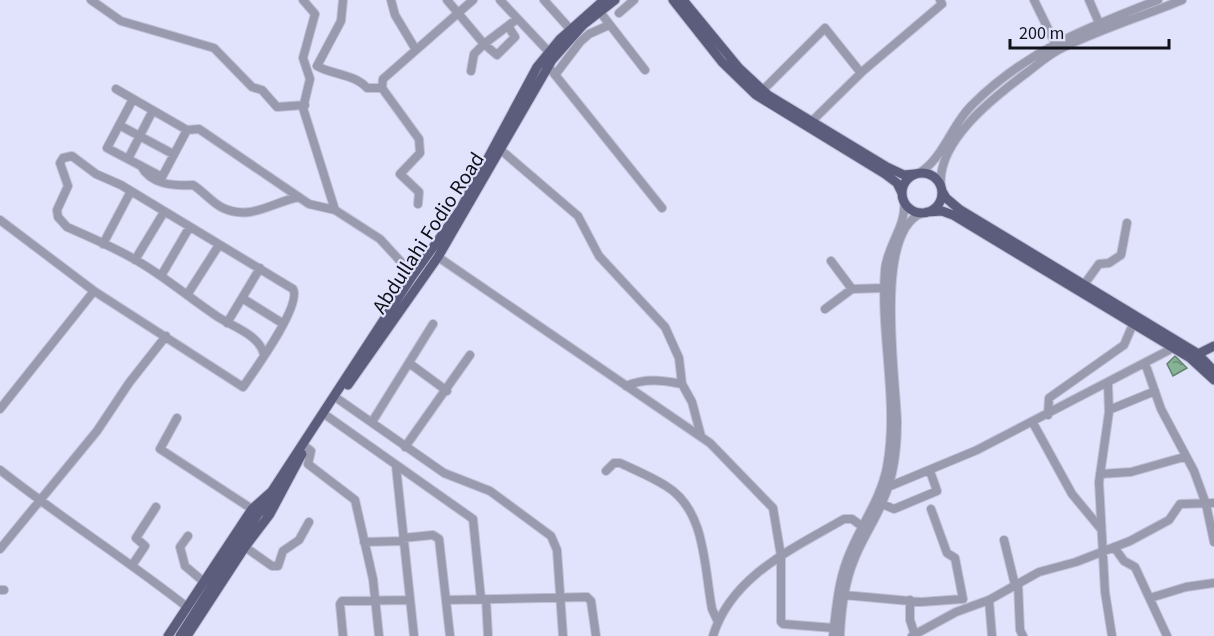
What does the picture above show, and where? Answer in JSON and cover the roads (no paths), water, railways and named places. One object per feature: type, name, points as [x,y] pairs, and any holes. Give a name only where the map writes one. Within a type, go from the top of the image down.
[{"type":"main road","name":"Abdullahi Fodio Road","points":[[276,492],[413,275],[460,210],[537,67],[548,51],[570,29],[604,0]]},
{"type":"main road","name":"Abdullahi Fodio Road","points":[[276,492],[438,257],[502,151],[548,66],[567,42],[615,0]]},
{"type":"main road","points":[[673,0],[722,62],[756,95],[885,174],[897,183],[911,210],[925,213],[942,211],[953,214],[1173,348],[1197,358],[1214,380]]},
{"type":"main road","points":[[683,0],[727,55],[763,90],[811,122],[895,171],[904,175],[933,176],[946,198],[959,209],[1197,358],[1214,371]]},
{"type":"main road","points":[[903,197],[906,182],[917,174]]},
{"type":"main road","points":[[925,213],[936,207],[941,189]]},
{"type":"main road","points":[[1197,358],[1214,346]]},
{"type":"main road","points":[[1197,358],[1214,353]]},
{"type":"main road","points":[[180,636],[258,514],[276,492]]},
{"type":"main road","points":[[168,636],[252,508],[276,492]]},
{"type":"main road","points":[[188,636],[244,548],[270,514],[276,492]]},
{"type":"street","points":[[91,0],[121,21],[214,48],[252,87],[262,90],[277,107],[305,105]]},
{"type":"street","points":[[303,0],[315,14],[303,57],[310,79],[303,108],[335,210]]},
{"type":"street","points":[[343,0],[341,21],[317,66],[329,73],[360,80],[367,88],[382,88]]},
{"type":"street","points":[[391,0],[395,15],[416,50]]},
{"type":"street","points":[[447,0],[484,44],[497,55],[515,37],[508,26]]},
{"type":"street","points":[[418,204],[419,192],[400,174],[420,153],[419,140],[382,88],[383,80],[472,0]]},
{"type":"street","points":[[500,0],[548,51]]},
{"type":"street","points":[[544,0],[570,29]]},
{"type":"street","points":[[619,13],[634,0]]},
{"type":"street","points":[[811,122],[861,73],[942,4],[940,0]]},
{"type":"street","points":[[1034,0],[1054,43]]},
{"type":"street","points":[[1089,0],[1099,23]]},
{"type":"street","points":[[917,174],[930,165],[962,114],[974,102],[1054,43],[1158,0]]},
{"type":"street","points":[[941,189],[940,173],[944,163],[968,123],[990,101],[1060,48],[1182,0]]},
{"type":"street","points":[[600,12],[645,70]]},
{"type":"street","points":[[471,70],[474,54],[517,19]]},
{"type":"street","points":[[555,75],[580,42],[589,34],[609,25]]},
{"type":"street","points":[[763,90],[825,28],[861,73]]},
{"type":"street","points":[[548,66],[662,208]]},
{"type":"street","points":[[116,89],[132,101],[187,130],[200,129],[299,197],[316,207],[335,210],[380,238],[413,275]]},
{"type":"street","points":[[132,101],[107,148],[141,166],[162,177],[187,130]]},
{"type":"street","points":[[128,159],[152,112]]},
{"type":"street","points":[[119,125],[173,154]]},
{"type":"street","points":[[502,151],[578,216],[599,256],[665,327],[679,358],[682,384],[692,402],[701,436]]},
{"type":"street","points":[[0,220],[94,291],[243,387],[264,355],[295,300],[295,291],[131,191],[96,174],[72,156],[63,158],[60,163],[68,186],[57,210],[58,217],[67,226],[135,260],[161,276],[260,344],[264,355]]},
{"type":"street","points":[[141,166],[153,179],[180,186],[193,185],[222,208],[237,211],[260,212],[282,201],[299,197]]},
{"type":"street","points":[[103,244],[131,191]]},
{"type":"street","points":[[438,257],[714,446],[773,508],[781,555],[781,622],[834,632],[841,579],[851,551],[880,492],[890,440],[884,288],[886,258],[904,219],[903,197]]},
{"type":"street","points":[[135,260],[164,212]]},
{"type":"street","points":[[840,636],[844,595],[853,561],[882,504],[888,487],[897,427],[891,271],[896,248],[909,223],[913,217],[925,213]]},
{"type":"street","points":[[1083,286],[1099,264],[1109,263],[1121,255],[1127,223]]},
{"type":"street","points":[[161,276],[189,228]]},
{"type":"street","points":[[187,295],[219,245]]},
{"type":"street","points":[[831,261],[852,290]]},
{"type":"street","points":[[227,323],[260,268]]},
{"type":"street","points":[[825,309],[852,290],[884,288]]},
{"type":"street","points":[[0,410],[94,291]]},
{"type":"street","points":[[242,298],[282,323]]},
{"type":"street","points":[[372,422],[433,324]]},
{"type":"street","points":[[1048,415],[1049,398],[1124,345],[1133,324]]},
{"type":"street","points":[[0,549],[98,431],[129,382],[166,336]]},
{"type":"street","points":[[888,487],[930,471],[1032,423],[1173,348]]},
{"type":"street","points":[[405,447],[447,391],[470,355]]},
{"type":"street","points":[[409,363],[447,391]]},
{"type":"street","points":[[1145,363],[1184,457],[1194,471],[1210,503],[1214,542]]},
{"type":"street","points":[[626,387],[638,381],[660,380],[682,384]]},
{"type":"street","points":[[1108,384],[1109,410],[1100,474],[1101,529],[1112,636]]},
{"type":"street","points":[[1109,410],[1155,391]]},
{"type":"street","points":[[338,399],[456,480],[490,491],[551,536],[557,549],[563,636]]},
{"type":"street","points":[[327,416],[473,519],[488,636]]},
{"type":"street","points":[[177,418],[160,449],[252,508]]},
{"type":"street","points":[[1032,423],[1072,494],[1101,529]]},
{"type":"street","points":[[306,447],[311,451],[308,464],[354,497],[375,600],[379,636]]},
{"type":"street","points":[[1100,474],[1131,472],[1184,457]]},
{"type":"street","points":[[606,471],[614,464],[620,463],[666,486],[688,506],[696,520],[712,609],[717,622]]},
{"type":"street","points":[[396,466],[414,636]]},
{"type":"street","points":[[0,470],[39,501],[133,564],[188,607]]},
{"type":"street","points":[[882,504],[894,508],[937,491],[930,471]]},
{"type":"street","points":[[910,600],[910,620],[914,635],[956,612],[989,600],[1040,572],[1103,552],[1169,520],[1180,504],[1210,503]]},
{"type":"street","points":[[133,564],[145,546],[136,538],[156,507]]},
{"type":"street","points":[[844,595],[946,602],[964,597],[955,558],[947,553],[931,509]]},
{"type":"street","points":[[713,636],[717,622],[733,595],[781,555],[844,519],[852,519],[863,527]]},
{"type":"street","points":[[244,548],[272,566],[278,566],[283,551],[299,540],[309,522]]},
{"type":"street","points":[[364,542],[403,540],[433,535],[439,539],[450,636]]},
{"type":"street","points":[[188,536],[180,547],[185,566],[204,582]]},
{"type":"street","points":[[1004,540],[1017,584],[1020,630],[1023,636]]},
{"type":"street","points":[[1114,547],[1124,561],[1135,567],[1167,636]]},
{"type":"street","points":[[1150,598],[1181,588],[1214,583]]},
{"type":"street","points":[[447,600],[589,598],[596,636]]},
{"type":"street","points":[[343,636],[340,604],[342,601],[410,600]]},
{"type":"street","points":[[989,600],[992,636]]},
{"type":"water","points":[[1175,356],[1187,368],[1173,376],[1167,364]]}]
